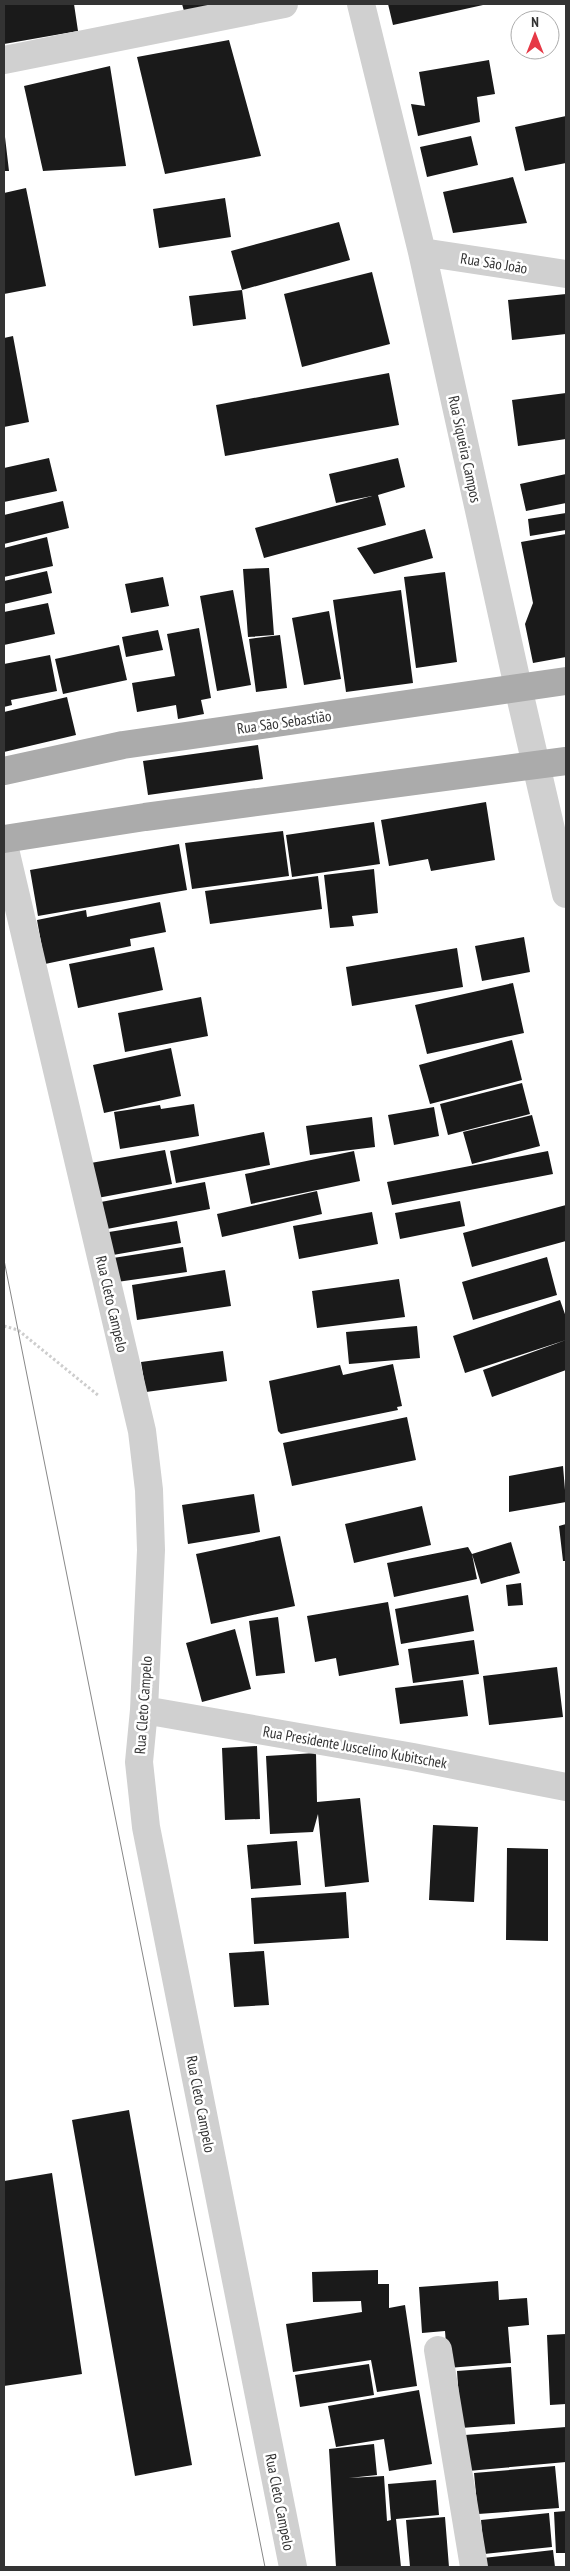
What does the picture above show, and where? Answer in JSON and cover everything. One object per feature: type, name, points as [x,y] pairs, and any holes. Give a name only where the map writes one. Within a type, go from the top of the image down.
[{"type":"main road","name":"Rua São Sebastião","points":[[4,771],[123,746],[566,681]]},
{"type":"main road","points":[[4,839],[144,817],[566,761]]},
{"type":"street","points":[[4,60],[284,4]]},
{"type":"street","name":"Rua Siqueira Campos","points":[[361,4],[422,252],[518,687],[566,894]]},
{"type":"street","name":"Rua São João","points":[[422,252],[566,274]]},
{"type":"street","name":"Rua Cleto Campelo","points":[[4,845],[142,1431],[149,1490],[151,1550],[144,1710],[139,1762],[146,1827],[293,2567]]},
{"type":"street","name":"Rua Presidente Juscelino Kubitschek","points":[[144,1710],[413,1756],[566,1787]]},
{"type":"street","points":[[438,2350],[474,2567]]},
{"type":"path","points":[[4,1326],[18,1330],[142,1431]]},
{"type":"building","points":[[4,4],[74,4],[78,31],[4,44]]},
{"type":"building","points":[[182,4],[216,4],[184,11]]},
{"type":"building","points":[[388,4],[483,4],[483,5],[393,25]]},
{"type":"building","points":[[229,40],[261,156],[165,174],[137,57]]},
{"type":"building","points":[[489,60],[495,94],[477,97],[480,122],[418,136],[411,104],[425,106],[419,72]]},
{"type":"building","points":[[110,66],[126,166],[43,171],[24,86]]},
{"type":"building","points":[[566,116],[566,163],[525,171],[515,127]]},
{"type":"building","points":[[471,136],[478,165],[427,177],[420,147]]},
{"type":"building","points":[[5,137],[9,171],[4,171]]},
{"type":"building","points":[[513,177],[527,223],[453,233],[443,192]]},
{"type":"building","points":[[26,188],[46,286],[4,294],[4,193]]},
{"type":"building","points":[[225,198],[231,237],[159,248],[153,209]]},
{"type":"building","points":[[339,222],[350,260],[242,290],[231,251]]},
{"type":"building","points":[[372,272],[390,344],[302,367],[284,294]]},
{"type":"building","points":[[242,290],[246,319],[193,326],[189,296]]},
{"type":"building","points":[[566,294],[566,334],[512,340],[508,300]]},
{"type":"building","points":[[13,336],[29,422],[4,427],[4,338]]},
{"type":"building","points":[[389,373],[399,425],[225,456],[216,405]]},
{"type":"building","points":[[566,393],[566,439],[518,446],[512,400]]},
{"type":"building","points":[[49,458],[57,491],[4,502],[4,468]]},
{"type":"building","points":[[398,458],[405,487],[378,495],[386,525],[264,558],[255,528],[372,496],[336,503],[329,474]]},
{"type":"building","points":[[566,474],[566,503],[526,511],[520,484]]},
{"type":"building","points":[[63,501],[69,528],[4,544],[4,515]]},
{"type":"building","points":[[566,513],[566,530],[530,536],[528,519]]},
{"type":"building","points":[[425,529],[433,558],[374,574],[357,548]]},
{"type":"building","points":[[566,534],[566,657],[533,663],[525,624],[533,603],[521,542]]},
{"type":"building","points":[[47,537],[53,566],[4,577],[4,548]]},
{"type":"building","points":[[269,568],[274,635],[248,637],[243,569]]},
{"type":"building","points":[[47,571],[52,593],[4,604],[4,581]]},
{"type":"building","points":[[445,572],[457,662],[416,668],[404,577]]},
{"type":"building","points":[[163,577],[169,606],[131,613],[125,584]]},
{"type":"building","points":[[233,590],[251,685],[217,691],[200,596]]},
{"type":"building","points":[[401,590],[413,683],[346,692],[333,600]]},
{"type":"building","points":[[48,603],[55,634],[4,645],[4,612]]},
{"type":"building","points":[[329,611],[341,679],[304,685],[292,618]]},
{"type":"building","points":[[199,628],[211,698],[201,700],[204,714],[178,719],[176,705],[137,712],[132,683],[175,676],[167,634]]},
{"type":"building","points":[[158,630],[163,650],[126,657],[122,637]]},
{"type":"building","points":[[280,635],[287,688],[256,692],[249,639]]},
{"type":"building","points":[[119,645],[127,680],[63,694],[55,659]]},
{"type":"building","points":[[50,655],[57,691],[11,700],[12,705],[4,707],[4,664]]},
{"type":"building","points":[[67,697],[76,735],[4,752],[4,712]]},
{"type":"building","points":[[258,745],[263,779],[148,795],[143,761]]},
{"type":"building","points":[[486,802],[495,860],[431,871],[428,859],[389,866],[381,820]]},
{"type":"building","points":[[374,822],[380,864],[292,877],[286,835]]},
{"type":"building","points":[[283,831],[289,876],[192,889],[185,843]]},
{"type":"building","points":[[179,844],[187,890],[38,916],[30,870]]},
{"type":"building","points":[[374,869],[378,913],[352,916],[354,926],[330,928],[324,875]]},
{"type":"building","points":[[318,876],[322,909],[210,924],[205,891]]},
{"type":"building","points":[[160,902],[166,932],[130,939],[131,946],[45,964],[37,920],[86,910],[87,917]]},
{"type":"building","points":[[524,937],[530,972],[482,981],[475,946]]},
{"type":"building","points":[[154,947],[163,990],[78,1008],[69,964]]},
{"type":"building","points":[[457,948],[463,987],[352,1006],[346,967]]},
{"type":"building","points":[[513,983],[524,1033],[427,1054],[415,1005]]},
{"type":"building","points":[[201,997],[208,1036],[125,1052],[118,1013]]},
{"type":"building","points":[[512,1040],[522,1080],[430,1104],[419,1065]]},
{"type":"building","points":[[171,1048],[181,1096],[104,1113],[93,1065]]},
{"type":"building","points":[[522,1083],[530,1114],[448,1135],[440,1104]]},
{"type":"building","points":[[194,1104],[199,1136],[120,1149],[114,1112],[160,1105],[161,1109]]},
{"type":"building","points":[[434,1107],[439,1136],[394,1145],[388,1115]]},
{"type":"building","points":[[532,1115],[540,1146],[472,1164],[463,1132]]},
{"type":"building","points":[[372,1117],[375,1147],[310,1155],[306,1126]]},
{"type":"building","points":[[264,1132],[270,1165],[176,1183],[170,1151]]},
{"type":"building","points":[[165,1150],[172,1184],[92,1199],[85,1164]]},
{"type":"building","points":[[354,1151],[360,1181],[251,1204],[245,1174]]},
{"type":"building","points":[[548,1151],[553,1174],[392,1205],[387,1182]]},
{"type":"building","points":[[205,1182],[210,1209],[107,1229],[101,1202]]},
{"type":"building","points":[[317,1191],[322,1214],[222,1237],[217,1214]]},
{"type":"building","points":[[460,1201],[465,1226],[400,1239],[395,1213]]},
{"type":"building","points":[[566,1205],[566,1241],[472,1267],[463,1233]]},
{"type":"building","points":[[372,1212],[378,1244],[299,1259],[293,1226]]},
{"type":"building","points":[[177,1221],[181,1243],[113,1255],[109,1232]]},
{"type":"building","points":[[183,1247],[187,1272],[117,1282],[113,1258]]},
{"type":"building","points":[[547,1257],[557,1295],[473,1320],[462,1282]]},
{"type":"building","points":[[225,1270],[231,1306],[137,1320],[132,1285]]},
{"type":"building","points":[[399,1279],[405,1317],[317,1328],[312,1291]]},
{"type":"building","points":[[560,1300],[566,1317],[566,1340],[465,1373],[453,1336]]},
{"type":"building","points":[[417,1326],[420,1358],[349,1364],[346,1332]]},
{"type":"building","points":[[566,1340],[566,1370],[492,1397],[483,1370]]},
{"type":"building","points":[[223,1351],[227,1381],[146,1392],[141,1362]]},
{"type":"building","points":[[393,1364],[402,1406],[397,1407],[398,1410],[281,1434],[278,1431],[269,1381],[340,1365],[343,1375]]},
{"type":"building","points":[[407,1417],[416,1460],[292,1486],[283,1443]]},
{"type":"building","points":[[563,1466],[566,1502],[509,1512],[509,1476]]},
{"type":"building","points":[[254,1494],[260,1532],[188,1544],[182,1505]]},
{"type":"building","points":[[422,1506],[431,1545],[354,1563],[345,1524]]},
{"type":"building","points":[[566,1524],[566,1561],[563,1561],[559,1526]]},
{"type":"building","points":[[280,1536],[295,1606],[211,1624],[196,1554]]},
{"type":"building","points":[[511,1542],[520,1573],[481,1584],[472,1554]]},
{"type":"building","points":[[468,1547],[472,1554],[477,1579],[394,1597],[387,1563]]},
{"type":"building","points":[[521,1583],[523,1605],[508,1606],[506,1585]]},
{"type":"building","points":[[468,1595],[474,1631],[401,1644],[395,1609]]},
{"type":"building","points":[[388,1602],[399,1665],[339,1676],[336,1658],[315,1662],[307,1616]]},
{"type":"building","points":[[278,1617],[285,1673],[256,1676],[249,1621]]},
{"type":"building","points":[[235,1629],[251,1689],[202,1702],[186,1643]]},
{"type":"building","points":[[474,1640],[479,1674],[413,1683],[408,1649]]},
{"type":"building","points":[[557,1667],[563,1717],[489,1725],[483,1676]]},
{"type":"building","points":[[463,1680],[468,1716],[400,1724],[395,1688]]},
{"type":"building","points":[[257,1746],[260,1819],[225,1820],[222,1748]]},
{"type":"building","points":[[316,1753],[317,1802],[360,1798],[369,1882],[325,1887],[318,1814],[313,1832],[270,1834],[266,1756]]},
{"type":"building","points":[[433,1825],[478,1827],[474,1902],[429,1900]]},
{"type":"building","points":[[297,1841],[301,1885],[251,1889],[247,1845]]},
{"type":"building","points":[[507,1848],[548,1849],[548,1941],[506,1940]]},
{"type":"building","points":[[346,1892],[349,1938],[254,1944],[251,1898]]},
{"type":"building","points":[[264,1951],[269,2005],[234,2007],[229,1953]]},
{"type":"building","points":[[129,2110],[192,2465],[135,2476],[72,2120]]},
{"type":"building","points":[[52,2173],[82,2374],[4,2386],[4,2181]]},
{"type":"building","points":[[378,2270],[378,2284],[389,2284],[389,2308],[405,2305],[417,2386],[377,2392],[371,2360],[293,2372],[286,2324],[362,2312],[361,2301],[313,2302],[312,2272]]},
{"type":"building","points":[[498,2281],[499,2300],[527,2298],[529,2325],[508,2327],[511,2363],[448,2368],[445,2331],[422,2333],[419,2287]]},
{"type":"building","points":[[566,2334],[566,2404],[550,2405],[547,2335]]},
{"type":"building","points":[[369,2364],[374,2395],[300,2407],[295,2375]]},
{"type":"building","points":[[511,2367],[515,2424],[461,2428],[457,2371]]},
{"type":"building","points":[[419,2390],[432,2464],[389,2471],[384,2439],[336,2447],[328,2406]]},
{"type":"building","points":[[566,2427],[566,2462],[468,2471],[465,2435]]},
{"type":"building","points":[[374,2444],[377,2475],[349,2478],[384,2476],[387,2521],[391,2520],[388,2484],[436,2480],[439,2515],[396,2519],[401,2567],[336,2567],[329,2449]]},
{"type":"building","points":[[555,2466],[559,2508],[478,2514],[474,2473]]},
{"type":"building","points":[[566,2511],[566,2553],[556,2553],[554,2512]]},
{"type":"building","points":[[549,2513],[552,2547],[484,2554],[481,2520]]},
{"type":"building","points":[[445,2517],[449,2567],[410,2567],[406,2520]]},
{"type":"building","points":[[553,2550],[555,2567],[484,2567],[483,2558]]},
{"type":"tram line","points":[[4,1260],[265,2567]]}]
